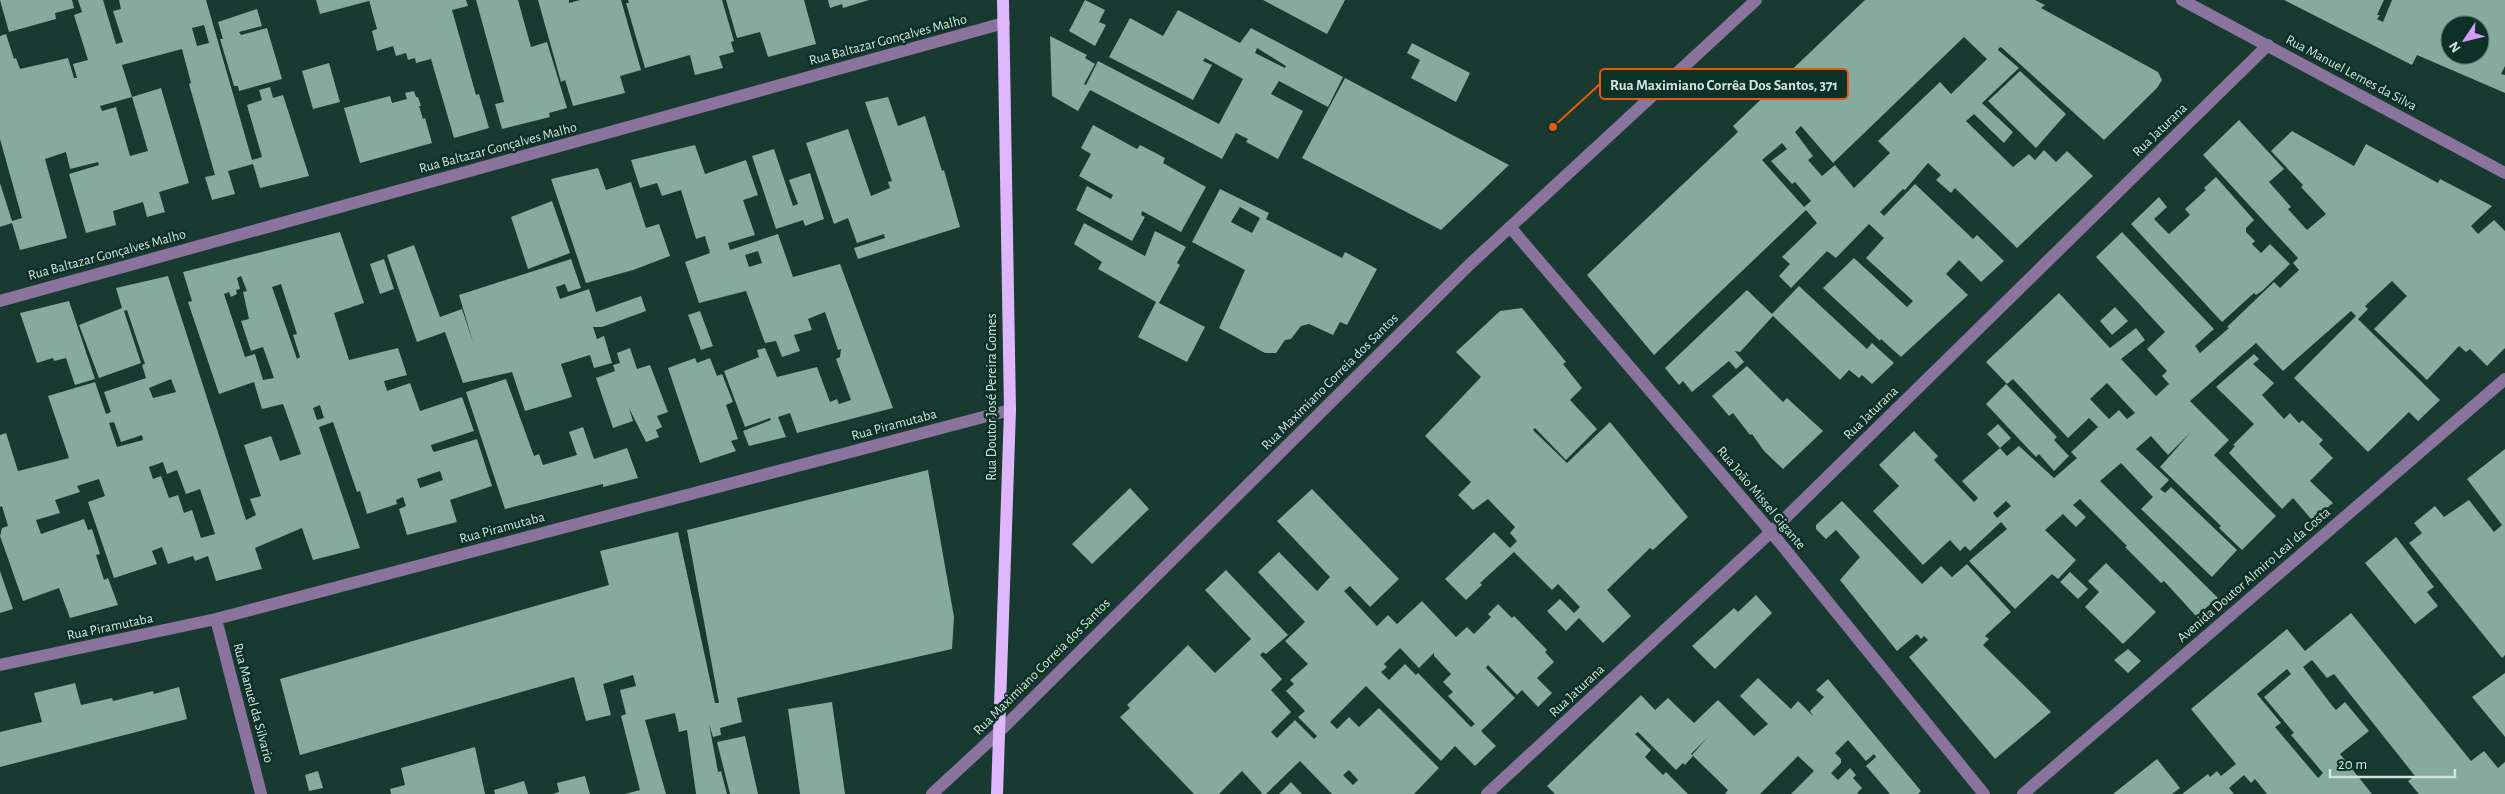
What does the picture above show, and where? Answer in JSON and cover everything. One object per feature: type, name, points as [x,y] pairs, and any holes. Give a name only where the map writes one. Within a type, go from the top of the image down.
[{"type":"main road","name":"Rua Doutor José Pereira Gomes","points":[[997,794],[1010,410],[1003,0]]},
{"type":"street","name":"Rua Maximiano Correia dos Santos","points":[[932,794],[998,733],[1510,227],[1756,0]]},
{"type":"street","name":"Rua Manuel Lemes da Silva","points":[[2182,0],[2505,173]]},
{"type":"street","name":"Rua Baltazar Gonçalves Malho","points":[[0,300],[1004,23]]},
{"type":"street","name":"Rua Jaturana","points":[[1487,794],[1771,532],[2268,46]]},
{"type":"street","name":"Rua João Missel Gigante","points":[[1510,227],[1771,532],[1984,794]]},
{"type":"street","name":"Avenida Doutor Almiro Leal da Costa","points":[[2023,794],[2505,379]]},
{"type":"street","name":"Rua Piramutaba","points":[[0,666],[216,619],[1010,410]]},
{"type":"street","name":"Rua Manuel da Silvario","points":[[216,619],[261,794]]},
{"type":"building","points":[[0,0],[72,0],[74,8],[55,13],[56,19],[9,32]]},
{"type":"building","points":[[78,0],[103,0],[116,44],[123,42],[113,11],[121,9],[119,0],[206,0],[252,160],[262,157],[247,105],[262,100],[259,90],[270,87],[273,98],[283,95],[309,176],[260,188],[253,164],[228,171],[235,194],[212,200],[205,177],[215,175],[189,84],[191,83],[182,49],[122,65],[132,97],[161,88],[189,183],[159,192],[165,212],[147,217],[143,202],[113,211],[116,225],[86,233],[69,174],[99,165],[98,162],[70,169],[66,152],[45,159],[67,238],[20,250],[12,223],[0,227],[0,183],[12,221],[22,218],[0,139],[0,36],[6,34],[14,59],[16,58],[20,69],[68,58],[74,78],[77,78],[73,64],[88,60],[74,15],[82,12]],"holes":[[[204,25],[209,43],[197,46],[192,28]],[[132,97],[148,151],[130,156],[116,107],[102,111],[100,106]]]},
{"type":"building","points":[[316,0],[369,0],[369,1],[320,14]]},
{"type":"building","points":[[369,0],[466,0],[468,6],[452,10],[476,95],[479,94],[489,128],[454,138],[431,59],[416,63],[415,58],[408,60],[406,53],[396,56],[393,46],[377,51],[372,31],[377,29]]},
{"type":"building","points":[[476,0],[518,0],[531,47],[547,42],[567,108],[549,113],[550,117],[502,129],[495,104],[504,102]]},
{"type":"building","points":[[538,0],[569,0],[569,3],[580,0],[621,0],[641,70],[620,76],[625,93],[573,106],[565,80],[561,82]]},
{"type":"building","points":[[628,0],[722,0],[734,41],[731,42],[734,52],[719,56],[723,68],[695,75],[690,55],[645,68],[626,3],[629,3]]},
{"type":"building","points":[[726,0],[804,0],[816,44],[768,57],[760,32],[737,38]]},
{"type":"building","points":[[828,0],[869,0],[843,8],[842,4],[830,8]]},
{"type":"building","points":[[1085,0],[1105,10],[1099,22],[1106,25],[1095,46],[1069,31]]},
{"type":"building","points":[[1263,0],[1345,0],[1327,34]]},
{"type":"building","points":[[1865,0],[2035,0],[2045,5],[2041,8],[2158,72],[2162,80],[2157,88],[2104,140],[2001,47],[1999,48],[1998,50],[2019,68],[1982,103],[2013,132],[2004,143],[1974,114],[1966,121],[2013,167],[2029,154],[2035,160],[2044,150],[2056,162],[2067,151],[2093,176],[2017,248],[1955,188],[1951,193],[1936,180],[1941,175],[1928,163],[1905,190],[1903,189],[1880,212],[1884,216],[1915,184],[1973,239],[1977,235],[2004,261],[1981,282],[1959,260],[1946,274],[1968,295],[1901,357],[1881,339],[1880,341],[1823,288],[1854,258],[1907,307],[1913,301],[1866,258],[1884,238],[1869,224],[1836,258],[1827,251],[1791,288],[1779,276],[1790,264],[1782,257],[1817,223],[1806,210],[1654,355],[1587,275],[1738,132],[1733,126]],"holes":[[[1964,37],[1987,59],[1951,94],[1940,82],[1878,141],[1890,153],[1854,188],[1835,165],[1822,176],[1808,160],[1813,156],[1795,132],[1801,126],[1833,163]],[[1782,143],[1787,149],[1771,161],[1792,184],[1795,182],[1811,201],[1804,207],[1762,160]]]},
{"type":"building","points":[[2284,0],[2384,0],[2377,15],[2380,15],[2377,19],[2383,22],[2392,0],[2505,0],[2505,66],[2501,74],[2505,75],[2505,93],[2440,65],[2490,65],[2490,15],[2440,15],[2440,65],[2417,55],[2412,65]]},
{"type":"building","points":[[257,9],[262,26],[239,32],[241,35],[267,28],[282,79],[239,91],[238,86],[234,86],[220,39],[223,39],[218,22]]},
{"type":"building","points":[[1178,10],[1240,43],[1251,28],[1343,77],[1328,107],[1279,81],[1271,94],[1303,111],[1278,159],[1246,142],[1248,139],[1236,133],[1222,159],[1090,90],[1078,111],[1052,96],[1050,36],[1087,55],[1085,58],[1095,64],[1084,84],[1086,85],[1098,61],[1219,124],[1243,79],[1205,58],[1203,61],[1212,65],[1193,100],[1109,57],[1130,18],[1163,36]],"holes":[[[1257,48],[1286,66],[1285,68],[1255,53]]]},
{"type":"building","points":[[1412,43],[1470,73],[1456,102],[1411,78],[1420,60],[1407,53]]},
{"type":"building","points":[[329,63],[340,102],[313,109],[302,71]]},
{"type":"building","points":[[2020,71],[2066,114],[2036,148],[1988,101]]},
{"type":"building","points":[[1345,78],[1509,165],[1441,230],[1302,158]]},
{"type":"building","points":[[414,91],[416,97],[418,97],[421,106],[419,106],[423,119],[425,118],[432,143],[360,163],[344,108],[390,96],[392,103],[407,99],[405,93]]},
{"type":"building","points":[[888,97],[898,126],[925,116],[942,171],[944,170],[960,227],[858,259],[854,248],[885,238],[884,234],[857,243],[848,218],[834,224],[806,143],[848,129],[871,196],[890,188],[888,182],[892,181],[865,102]]},
{"type":"building","points":[[2239,120],[2284,169],[2269,182],[2291,207],[2288,209],[2307,230],[2326,214],[2301,187],[2303,185],[2271,151],[2292,131],[2354,166],[2366,144],[2438,183],[2440,179],[2492,206],[2471,226],[2478,234],[2494,220],[2505,231],[2505,348],[2487,366],[2470,349],[2466,352],[2459,346],[2427,380],[2374,329],[2407,296],[2392,281],[2365,306],[2368,309],[2358,319],[2440,400],[2418,421],[2409,412],[2368,452],[2294,378],[2356,316],[2351,311],[2283,371],[2256,343],[2190,401],[2229,440],[2214,455],[2276,516],[2242,550],[2219,528],[2221,526],[2160,467],[2191,432],[2168,455],[2151,436],[2136,449],[2169,480],[2160,489],[2165,493],[2171,487],[2237,550],[2212,577],[2141,509],[2153,497],[2121,463],[2100,481],[2218,598],[2196,616],[2164,581],[2161,583],[2080,499],[2073,505],[2086,517],[2076,527],[2063,514],[2045,530],[2076,560],[2058,579],[2052,574],[2015,609],[1969,561],[2007,529],[2001,522],[1970,551],[1965,546],[1960,551],[1950,540],[1923,565],[1873,511],[1899,486],[1879,465],[1914,431],[1938,456],[1934,460],[1974,502],[1978,498],[1962,481],[2000,448],[2007,456],[2019,446],[2054,478],[2077,458],[2071,452],[2098,427],[2089,418],[2068,438],[2013,379],[2007,384],[1986,362],[2059,293],[2110,348],[2136,328],[2145,340],[2121,359],[2156,396],[2169,384],[2162,376],[2167,371],[2147,349],[2165,332],[2096,257],[2122,232],[2214,329],[2195,346],[2200,353],[2229,328],[2227,327],[2274,282],[2280,288],[2299,270],[2293,263],[2298,258],[2203,155]],"holes":[[[2107,383],[2135,413],[2127,419],[2119,410],[2109,419],[2090,399]],[[2006,501],[2011,506],[1997,518],[1993,513]]]},
{"type":"building","points":[[1093,125],[1137,149],[1140,145],[1165,158],[1163,163],[1206,187],[1181,232],[1142,211],[1141,215],[1145,217],[1132,241],[1076,210],[1087,186],[1111,199],[1113,195],[1079,176],[1091,154],[1081,148]]},
{"type":"building","points":[[695,145],[705,174],[746,160],[758,195],[743,200],[755,235],[728,243],[730,250],[778,234],[793,277],[840,264],[893,408],[797,433],[790,413],[778,417],[786,437],[749,446],[743,431],[771,420],[770,418],[745,427],[724,371],[759,357],[757,350],[765,348],[777,377],[817,367],[830,402],[837,399],[839,404],[851,400],[836,359],[840,357],[841,349],[838,350],[825,312],[808,319],[812,330],[794,335],[800,351],[782,357],[776,341],[765,343],[746,291],[699,303],[685,262],[710,253],[705,236],[696,239],[681,190],[662,196],[657,183],[640,188],[631,160]],"holes":[[[758,251],[762,263],[749,267],[745,255]]]},
{"type":"building","points":[[774,149],[793,206],[798,204],[789,180],[810,173],[824,219],[805,226],[803,220],[776,229],[752,156]]},
{"type":"building","points":[[598,168],[606,190],[631,182],[646,228],[659,224],[670,256],[633,270],[586,283],[551,179]]},
{"type":"building","points":[[2216,177],[2254,220],[2246,228],[2246,232],[2255,241],[2252,244],[2261,253],[2270,244],[2290,264],[2262,291],[2256,295],[2254,293],[2222,322],[2131,224],[2159,197],[2167,207],[2154,219],[2169,234],[2190,215],[2185,209],[2206,190],[2204,188]]},
{"type":"building","points":[[1220,189],[1269,213],[1266,219],[1342,258],[1345,252],[1377,269],[1347,325],[1340,322],[1333,335],[1309,324],[1301,326],[1291,339],[1285,340],[1276,353],[1265,353],[1219,328],[1245,270],[1192,242]],"holes":[[[1240,207],[1260,218],[1252,233],[1231,222]]]},
{"type":"building","points":[[552,201],[570,253],[528,269],[511,217]]},
{"type":"building","points":[[1084,223],[1145,256],[1155,231],[1186,247],[1177,263],[1180,265],[1159,303],[1205,327],[1187,362],[1138,337],[1156,302],[1098,269],[1102,262],[1074,244]]},
{"type":"building","points":[[340,232],[364,303],[334,313],[349,360],[398,348],[407,375],[384,381],[387,391],[410,383],[420,411],[462,397],[474,431],[431,445],[432,449],[434,452],[477,439],[492,486],[450,500],[457,522],[407,535],[399,509],[406,506],[403,497],[396,500],[397,504],[367,514],[360,491],[357,492],[333,422],[319,427],[360,548],[313,560],[302,528],[255,548],[262,569],[216,581],[208,556],[195,561],[193,556],[168,564],[162,547],[152,551],[157,564],[114,578],[88,502],[105,496],[99,479],[77,486],[80,492],[55,500],[60,513],[36,520],[41,534],[84,519],[88,530],[92,529],[100,554],[96,555],[104,580],[108,578],[118,605],[70,618],[59,588],[23,601],[0,536],[2,528],[8,526],[2,506],[0,507],[0,435],[6,433],[18,471],[69,458],[48,396],[95,382],[106,414],[111,412],[104,392],[146,378],[142,365],[145,364],[127,310],[124,311],[141,363],[99,378],[79,325],[122,308],[116,288],[168,276],[246,520],[256,515],[250,499],[261,496],[244,445],[271,436],[280,461],[301,454],[283,404],[262,409],[254,382],[219,394],[188,302],[192,301],[183,272]],"holes":[[[241,276],[247,291],[243,292],[249,319],[241,321],[251,351],[263,347],[274,378],[263,380],[255,354],[245,357],[224,294],[229,292],[231,297],[237,294],[236,290],[240,289],[237,278]],[[281,284],[297,334],[293,335],[300,357],[297,359],[272,287]],[[171,379],[176,392],[153,398],[149,388]],[[320,405],[324,418],[317,420],[313,408]],[[114,422],[121,442],[142,435],[143,440],[117,447],[109,423]],[[163,462],[167,474],[177,470],[186,494],[200,489],[215,534],[201,538],[192,510],[184,513],[178,495],[169,498],[161,476],[153,479],[149,467]],[[440,471],[443,480],[420,488],[417,479]]]},
{"type":"building","points":[[414,245],[440,317],[462,309],[473,342],[459,295],[571,259],[581,288],[568,292],[565,284],[556,287],[560,299],[589,289],[596,312],[641,296],[646,311],[602,327],[593,327],[597,339],[604,336],[612,363],[594,368],[590,355],[561,364],[572,397],[525,411],[512,372],[463,383],[445,332],[417,342],[387,255]]},
{"type":"building","points":[[384,259],[394,289],[380,294],[370,264]]},
{"type":"building","points":[[1799,286],[1867,349],[1872,343],[1894,363],[1872,384],[1862,375],[1859,378],[1849,370],[1840,380],[1773,316],[1740,352],[1735,351],[1744,362],[1736,369],[1729,361],[1692,392],[1683,381],[1679,385],[1665,368],[1747,290],[1772,314]]},
{"type":"building","points":[[69,301],[95,379],[75,385],[66,358],[54,361],[53,358],[37,363],[20,313]]},
{"type":"building","points":[[2115,307],[2128,321],[2112,335],[2100,321]]},
{"type":"building","points":[[1522,308],[1566,362],[1563,364],[1582,388],[1570,400],[1597,429],[1566,460],[1535,428],[1533,430],[1567,463],[1610,422],[1688,517],[1653,550],[1650,548],[1607,590],[1631,616],[1603,643],[1579,618],[1566,631],[1547,611],[1560,599],[1574,613],[1580,607],[1558,584],[1552,590],[1514,552],[1480,583],[1482,585],[1466,600],[1445,579],[1494,532],[1510,548],[1517,541],[1510,533],[1515,527],[1488,499],[1473,510],[1458,495],[1471,482],[1425,436],[1481,377],[1456,352],[1500,311]]},
{"type":"building","points":[[700,311],[713,346],[701,350],[688,315]]},
{"type":"building","points":[[630,348],[637,369],[650,365],[668,412],[657,416],[662,427],[656,430],[659,437],[646,442],[629,408],[633,421],[613,428],[596,378],[615,371],[613,365],[620,363],[617,353]]},
{"type":"building","points":[[2254,354],[2259,359],[2253,364],[2274,383],[2262,395],[2284,419],[2290,413],[2299,423],[2302,420],[2323,440],[2319,444],[2333,458],[2310,481],[2333,503],[2312,520],[2293,498],[2282,509],[2229,453],[2235,446],[2233,445],[2254,424],[2216,387]]},
{"type":"building","points":[[695,358],[697,363],[710,358],[717,376],[722,374],[733,402],[726,405],[738,439],[731,441],[736,451],[700,463],[668,368]]},
{"type":"building","points":[[1747,366],[1783,402],[1787,398],[1823,431],[1783,469],[1764,451],[1733,413],[1729,416],[1712,396]]},
{"type":"building","points":[[506,379],[534,456],[539,454],[543,465],[577,455],[569,432],[583,427],[594,459],[627,448],[638,478],[603,487],[603,484],[505,509],[466,392]]},
{"type":"building","points":[[2006,384],[2057,437],[2054,440],[2069,456],[2054,471],[2039,454],[2036,457],[1986,404]]},
{"type":"building","points":[[1998,424],[2011,438],[2000,448],[1987,434]]},
{"type":"building","points":[[2505,449],[2505,655],[2502,658],[2409,543],[2422,533],[2414,523],[2435,506],[2444,517],[2469,500],[2494,532],[2502,525],[2467,479]]},
{"type":"building","points":[[928,470],[954,617],[952,649],[737,698],[742,722],[720,728],[721,735],[713,737],[709,724],[718,772],[721,771],[727,794],[696,794],[687,730],[679,732],[675,713],[645,720],[666,794],[625,794],[640,790],[621,716],[626,714],[620,690],[636,686],[633,675],[603,684],[611,715],[586,721],[574,677],[300,755],[280,679],[609,585],[600,551],[678,532],[715,703],[719,703],[687,530]]},
{"type":"building","points":[[1130,488],[1149,509],[1092,564],[1072,544]]},
{"type":"building","points":[[1312,489],[1399,579],[1370,607],[1350,586],[1344,591],[1377,626],[1388,615],[1397,624],[1422,601],[1456,637],[1467,627],[1474,634],[1491,617],[1488,614],[1498,604],[1512,618],[1514,616],[1547,650],[1545,652],[1554,662],[1537,678],[1552,693],[1538,707],[1522,690],[1517,695],[1488,665],[1486,668],[1515,698],[1481,731],[1496,746],[1475,766],[1455,746],[1441,761],[1366,686],[1330,722],[1337,729],[1349,717],[1359,727],[1379,708],[1439,768],[1414,794],[1332,794],[1300,761],[1266,794],[1260,794],[1262,793],[1242,771],[1219,794],[1194,794],[1120,717],[1130,708],[1127,705],[1188,645],[1215,673],[1251,639],[1205,590],[1226,570],[1288,635],[1266,654],[1263,652],[1260,655],[1282,679],[1271,690],[1291,712],[1271,732],[1277,738],[1295,720],[1314,739],[1317,736],[1298,717],[1305,711],[1286,691],[1294,684],[1290,680],[1308,664],[1285,641],[1305,622],[1258,572],[1279,552],[1317,591],[1330,577],[1277,521]],"holes":[[[1400,648],[1419,668],[1434,653],[1434,656],[1451,674],[1443,682],[1453,692],[1448,696],[1475,724],[1471,727],[1418,673],[1416,675],[1405,664],[1389,680],[1381,672],[1387,667],[1384,664]],[[1349,770],[1358,780],[1353,785],[1343,775]]]},
{"type":"building","points":[[1842,501],[1922,584],[1941,566],[1952,577],[1967,564],[2011,612],[1985,636],[1989,639],[1983,645],[2051,712],[1995,759],[1909,657],[1928,640],[1924,636],[1921,639],[1917,634],[1897,651],[1840,580],[1860,557],[1836,530],[1826,539],[1816,529],[1816,525]]},
{"type":"building","points":[[2396,537],[2434,587],[2427,592],[2438,606],[2415,624],[2365,563]]},
{"type":"building","points":[[2106,563],[2156,612],[2123,644],[2085,607],[2099,592],[2088,581]]},
{"type":"building","points":[[0,571],[13,609],[0,613]]},
{"type":"building","points":[[2070,572],[2088,589],[2078,599],[2060,582]]},
{"type":"building","points":[[1756,595],[1772,613],[1715,669],[1692,646],[1734,608],[1738,612]]},
{"type":"building","points":[[2351,613],[2471,761],[2484,751],[2498,768],[2505,762],[2505,794],[2419,794],[2408,781],[2415,776],[2334,674],[2327,678],[2312,660],[2303,667],[2330,703],[2336,710],[2345,702],[2369,731],[2340,754],[2372,794],[2267,794],[2255,779],[2251,783],[2244,775],[2229,788],[2234,794],[2182,794],[2208,774],[2210,777],[2217,771],[2221,776],[2236,764],[2191,709],[2287,629],[2305,651]],"holes":[[[2287,669],[2291,674],[2264,697],[2294,733],[2291,735],[2323,773],[2318,778],[2275,727],[2281,723],[2257,694]]]},
{"type":"building","points":[[2128,649],[2141,661],[2128,673],[2114,660]]},
{"type":"building","points":[[2505,673],[2505,737],[2472,697]]},
{"type":"building","points":[[1758,678],[1791,709],[1798,701],[1813,716],[1810,711],[1824,697],[1816,690],[1828,679],[1921,791],[1918,794],[1890,794],[1866,766],[1876,757],[1874,754],[1866,761],[1848,740],[1835,753],[1841,759],[1841,763],[1831,773],[1838,780],[1850,768],[1856,775],[1853,778],[1862,788],[1857,793],[1859,794],[1791,794],[1814,771],[1798,756],[1760,794],[1725,794],[1728,790],[1692,755],[1685,765],[1683,763],[1676,770],[1638,732],[1635,734],[1651,750],[1645,757],[1663,775],[1666,772],[1688,794],[1555,794],[1547,786],[1641,695],[1655,710],[1668,698],[1694,723],[1718,700],[1754,736],[1768,724],[1740,696]],"holes":[[[1708,737],[1692,755],[1691,754]]]},
{"type":"building","points":[[75,683],[81,705],[112,698],[113,701],[153,691],[154,694],[179,687],[187,719],[0,767],[0,732],[42,722],[34,693]]},
{"type":"building","points":[[832,702],[845,794],[800,794],[788,709]]},
{"type":"building","points":[[745,736],[758,794],[730,794],[717,742]]},
{"type":"building","points":[[475,747],[485,794],[391,794],[390,789],[405,785],[401,768]]},
{"type":"building","points":[[2157,759],[2180,788],[2172,794],[2113,794]]},
{"type":"building","points":[[318,771],[323,788],[309,791],[305,775]]},
{"type":"building","points":[[585,776],[590,794],[553,794],[559,792],[557,783]]},
{"type":"building","points":[[524,781],[528,794],[495,794],[494,790]]},
{"type":"building","points":[[1291,782],[1302,794],[1279,794]]},
{"type":"place","name":"Rua Maximiano Corrêa Dos Santos, 371","points":[[1553,127]]}]
